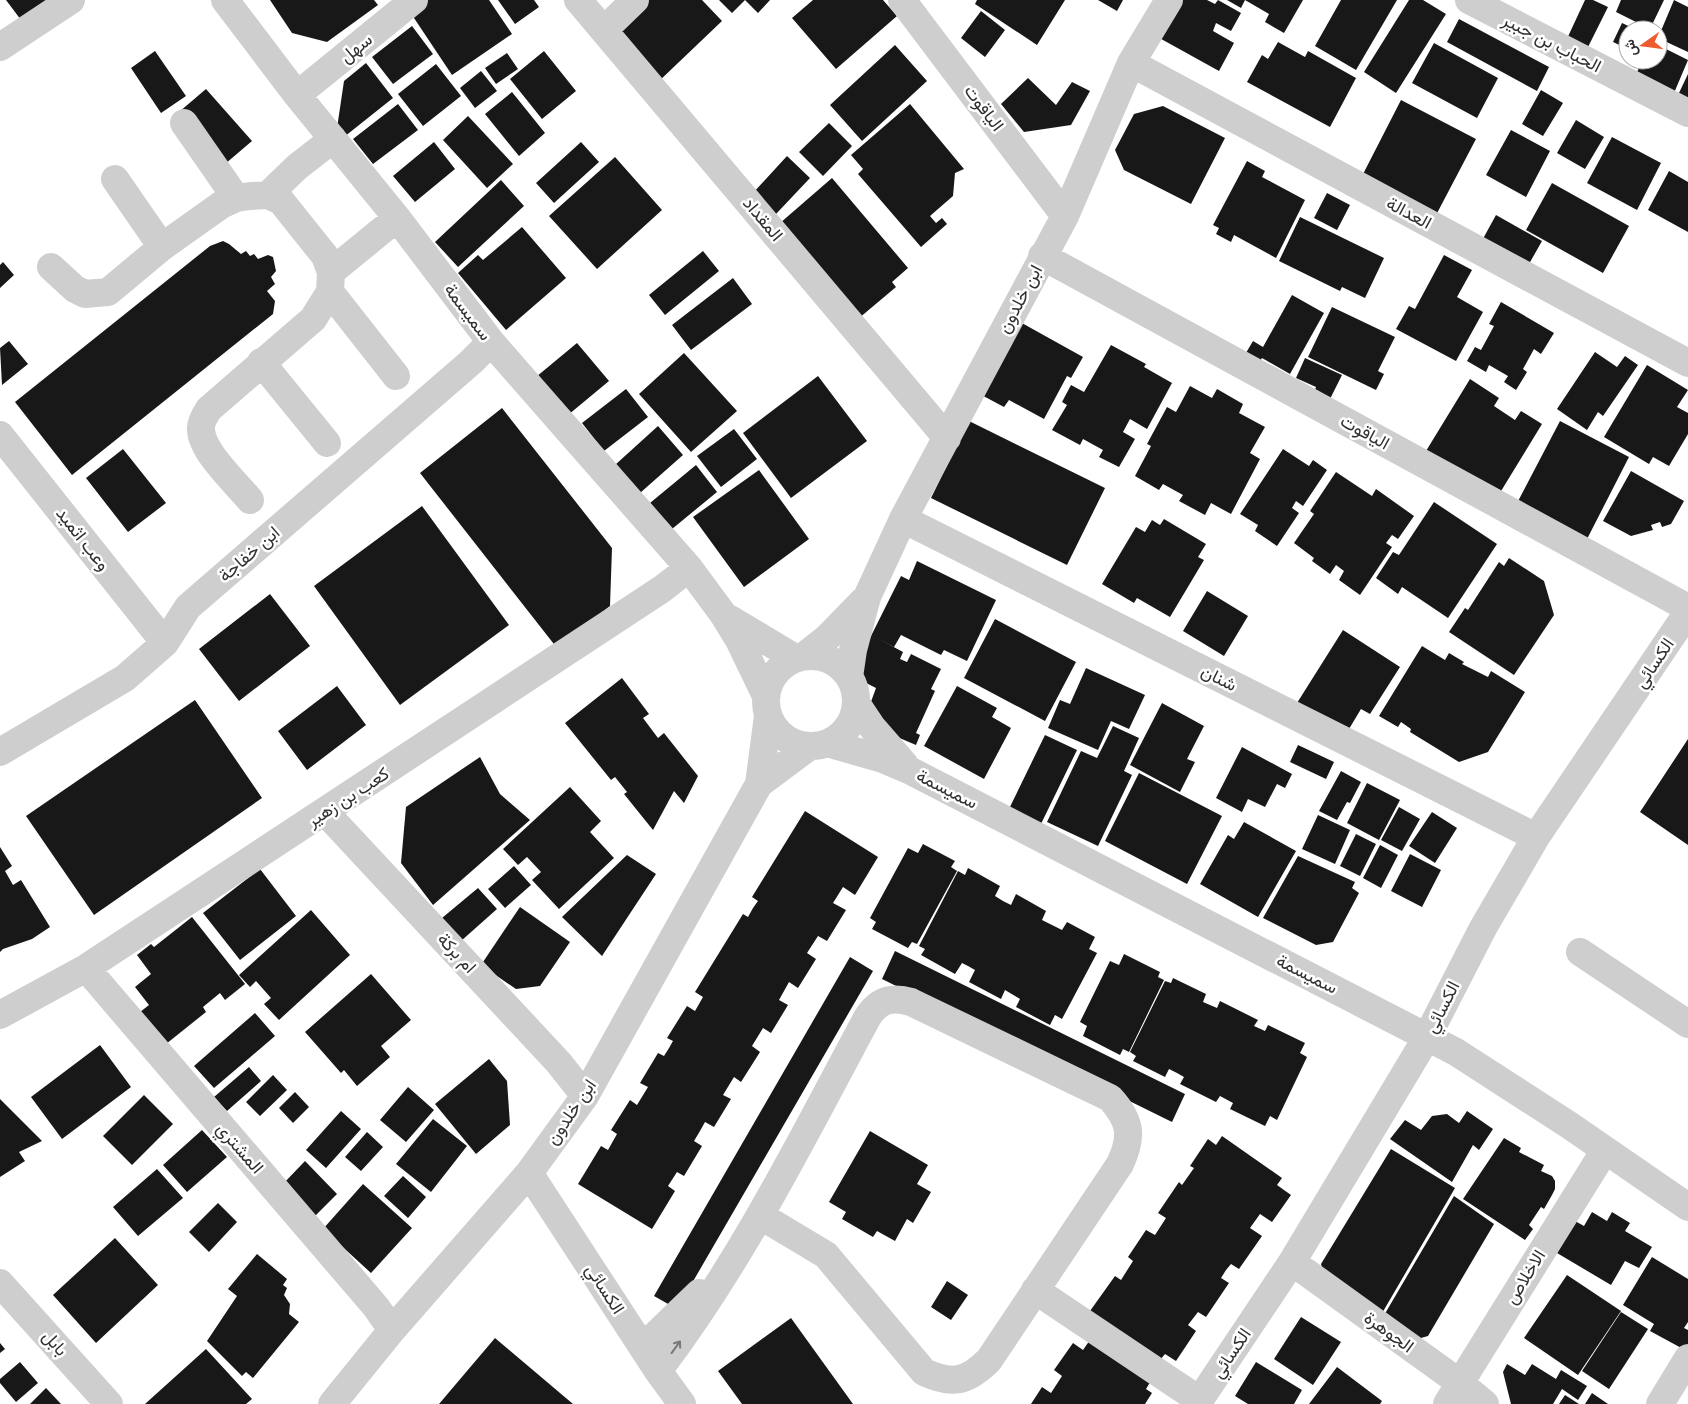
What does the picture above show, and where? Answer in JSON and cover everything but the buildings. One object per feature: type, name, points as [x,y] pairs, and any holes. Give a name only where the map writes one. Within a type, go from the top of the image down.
[{"type":"street","points":[[0,47],[72,0]]},
{"type":"street","name":"سميسمة","points":[[225,0],[297,95],[397,218],[491,342],[689,568],[723,614],[754,668],[767,706]]},
{"type":"street","name":"سهل","points":[[297,95],[414,0]]},
{"type":"street","name":"المقداد","points":[[578,0],[947,438]]},
{"type":"street","points":[[604,30],[635,0]]},
{"type":"street","name":"الياقوت","points":[[903,0],[1065,216]]},
{"type":"street","name":"ابن خلدون","points":[[853,690],[853,650],[866,597],[903,519],[1065,216],[1131,63],[1169,0]]},
{"type":"street","name":"الحباب بن جبير","points":[[1469,0],[1688,113]]},
{"type":"street","name":"العدالة","points":[[1131,63],[1688,364]]},
{"type":"street","points":[[184,123],[236,198]]},
{"type":"street","points":[[268,196],[297,167],[332,139]]},
{"type":"street","points":[[115,179],[162,247]]},
{"type":"street","points":[[51,267],[75,289],[86,294],[108,292],[162,247],[221,204],[236,198],[268,196],[281,202],[325,256],[330,282],[396,376]]},
{"type":"street","points":[[250,500],[210,452],[201,430],[208,408],[313,319],[330,282],[397,218]]},
{"type":"street","name":"الياقوت","points":[[1042,256],[1688,608]]},
{"type":"street","name":"ابن خفاجة","points":[[0,752],[125,678],[165,643],[188,607],[471,362],[491,342]]},
{"type":"street","points":[[261,362],[327,442]]},
{"type":"street","name":"وعب اثميد","points":[[0,435],[165,643]]},
{"type":"street","name":"شنان","points":[[903,519],[1536,837]]},
{"type":"street","name":"كعب بن زهير","points":[[0,1015],[86,968],[662,589],[689,568]]},
{"type":"street","name":"ابن خلدون","points":[[800,657],[827,638],[866,597]]},
{"type":"street","name":"الكسائي","points":[[1198,1402],[1292,1262],[1427,1037],[1483,928],[1536,837],[1688,612]]},
{"type":"street","name":"سميسمة","points":[[723,614],[746,630],[800,657]]},
{"type":"street","points":[[800,657],[822,657],[838,665],[853,690],[852,720],[842,734],[819,745],[792,742],[778,732],[767,706],[771,680],[781,667],[800,657]]},
{"type":"street","name":"سميسمة","points":[[853,690],[872,727],[909,770]]},
{"type":"street","name":"ابن خلدون","points":[[332,1404],[392,1330],[528,1173],[585,1096],[759,784],[767,706]]},
{"type":"street","name":"سميسمة","points":[[819,745],[883,758],[909,770],[1456,1052],[1688,1207]]},
{"type":"street","name":"ابن خلدون","points":[[759,784],[819,745]]},
{"type":"street","name":"ام بركة","points":[[325,812],[559,1062],[585,1096]]},
{"type":"street","points":[[1580,952],[1688,1024]]},
{"type":"street","name":"المشتري","points":[[86,968],[376,1307],[392,1330]]},
{"type":"street","points":[[658,1371],[727,1270],[761,1216],[867,1018],[874,1007],[885,1000],[898,998],[911,1002],[1110,1098],[1122,1112],[1129,1129],[1128,1147],[1120,1164],[988,1360],[976,1373],[959,1380],[941,1379],[924,1372],[826,1255],[761,1216]]},
{"type":"street","name":"الاخلاص","points":[[1453,1394],[1605,1150]]},
{"type":"street","name":"الكسائي","points":[[528,1173],[658,1371],[682,1404]]},
{"type":"street","name":"الجوهرة","points":[[1292,1262],[1453,1394],[1485,1404]]},
{"type":"street","points":[[643,1347],[727,1270]]},
{"type":"street","name":"بابل","points":[[0,1283],[109,1404]]},
{"type":"street","points":[[1035,1290],[1198,1402]]},
{"type":"street","points":[[1660,1404],[1688,1358]]}]
